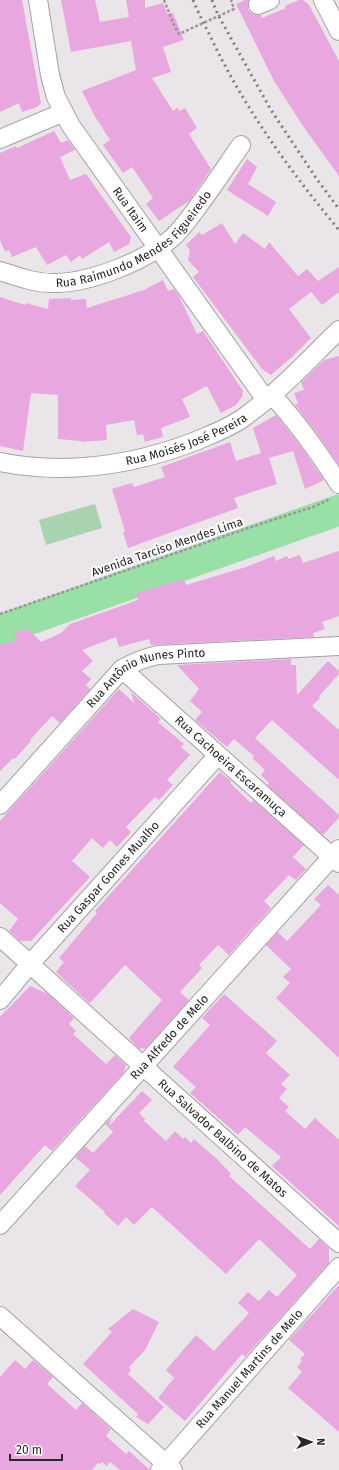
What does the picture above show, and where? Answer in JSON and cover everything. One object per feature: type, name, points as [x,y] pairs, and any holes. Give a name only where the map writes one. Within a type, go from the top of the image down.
[{"type":"street","name":"Rua Itaim","points":[[38,0],[50,75],[56,97],[71,126],[157,248],[269,397],[284,408],[301,429],[335,491]]},
{"type":"street","points":[[323,0],[339,31]]},
{"type":"street","points":[[0,139],[64,112]]},
{"type":"street","name":"Rua Raimundo Mendes Figueiredo","points":[[0,271],[30,280],[57,283],[89,278],[141,259],[172,238],[191,217],[241,145]]},
{"type":"street","name":"Rua Moisés José Pereira","points":[[0,462],[22,466],[61,468],[102,466],[149,456],[184,446],[218,432],[241,419],[269,397],[339,330]]},
{"type":"street","name":"Rua Antônio Nunes Pinto","points":[[0,805],[122,669],[143,658],[158,655],[339,646]]},
{"type":"street","name":"Rua Cachoeira Escaramuça","points":[[122,669],[218,755],[337,856]]},
{"type":"street","name":"Rua Gaspar Gomes Mualho","points":[[0,1000],[30,964],[218,755]]},
{"type":"street","name":"Rua Alfredo de Melo","points":[[0,1225],[337,856]]},
{"type":"street","name":"Rua Salvador Balbino de Matos","points":[[0,938],[339,1242]]},
{"type":"street","name":"Rua Manuel Martins de Melo","points":[[166,1468],[339,1267]]},
{"type":"street","points":[[0,1316],[166,1468]]},
{"type":"path","points":[[164,0],[179,34],[234,9],[230,0]]},
{"type":"path","name":"Avenida Tarciso Mendes Lima","points":[[0,614],[313,507],[335,491]]},
{"type":"green space","points":[[95,504],[102,528],[46,545],[39,520]]},
{"type":"building","points":[[0,0],[22,0],[41,103],[37,107],[22,112],[19,103],[0,112]]},
{"type":"building","points":[[61,0],[95,0],[100,22],[129,17],[126,0],[145,0],[145,8],[163,3],[167,14],[173,13],[184,40],[163,47],[171,72],[152,78],[173,111],[177,108],[180,111],[185,108],[197,128],[189,134],[211,169],[189,201],[159,221],[146,204],[153,198],[132,167],[123,173],[103,145],[110,140],[94,115],[82,91],[136,70],[131,41],[71,52]]},
{"type":"building","points":[[249,0],[248,9],[251,13],[261,15],[262,18],[286,8],[285,6],[299,0],[303,0],[309,5],[339,61],[339,176],[305,129],[274,81],[236,4]]},
{"type":"building","points":[[54,131],[61,143],[68,140],[75,150],[60,157],[70,180],[86,174],[131,237],[129,244],[114,252],[109,242],[82,259],[80,255],[71,262],[66,255],[47,265],[36,247],[12,257],[9,250],[5,252],[0,240],[0,153],[16,146],[17,148]]},
{"type":"building","points":[[247,159],[257,167],[248,184],[276,202],[268,216],[227,190]]},
{"type":"building","points":[[222,223],[235,244],[243,233],[265,249],[269,242],[298,276],[307,269],[318,281],[339,267],[339,292],[322,305],[311,292],[289,309],[311,338],[271,375],[262,369],[193,277],[199,272],[188,260],[190,250],[186,245],[199,232],[202,235]]},
{"type":"building","points":[[163,280],[168,291],[174,289],[179,296],[197,334],[203,331],[243,391],[242,397],[236,405],[221,413],[207,386],[182,399],[190,417],[161,428],[163,437],[145,442],[143,434],[137,435],[134,420],[106,425],[107,440],[81,442],[58,439],[58,395],[31,393],[23,451],[0,446],[0,297],[25,305],[26,303],[48,309],[49,299],[86,299],[87,308],[144,290]]},
{"type":"building","points":[[339,356],[339,465],[295,405],[298,403],[294,393],[304,390],[301,382],[324,360]]},
{"type":"building","points":[[276,415],[299,444],[324,480],[305,489],[293,451],[269,458],[277,484],[234,498],[238,508],[128,548],[123,532],[125,531],[112,489],[132,483],[134,487],[165,477],[161,467],[230,442],[236,461],[261,453],[253,428]]},
{"type":"building","points":[[339,551],[339,616],[322,622],[325,629],[313,633],[314,637],[151,645],[149,639],[119,647],[116,637],[82,650],[93,661],[82,671],[91,679],[86,685],[90,689],[60,723],[52,716],[15,759],[13,758],[0,771],[0,645],[18,640],[13,634],[27,628],[41,642],[61,633],[70,624],[138,600],[136,593],[184,579],[186,585],[246,567],[274,556],[276,561],[287,556],[288,559],[300,555],[303,563]]},
{"type":"building","points":[[291,659],[291,665],[296,665],[297,695],[328,661],[339,671],[339,674],[312,706],[339,730],[339,780],[272,720],[255,738],[339,815],[339,818],[323,835],[267,785],[269,783],[261,775],[265,770],[252,758],[254,756],[234,739],[227,747],[195,720],[202,712],[190,701],[199,689],[177,665]]},
{"type":"building","points":[[119,689],[134,703],[131,692],[161,719],[158,722],[184,744],[181,747],[190,755],[167,780],[173,785],[159,800],[155,797],[126,827],[131,832],[117,847],[110,840],[103,848],[92,838],[72,861],[90,877],[31,941],[20,941],[9,931],[18,919],[0,903],[0,821]]},
{"type":"building","points":[[220,772],[231,781],[230,783],[251,803],[253,800],[304,845],[293,857],[306,869],[296,880],[289,875],[264,901],[271,908],[229,955],[218,945],[199,965],[202,968],[180,992],[189,1000],[146,1048],[139,1049],[129,1038],[162,1000],[125,965],[90,1003],[56,972],[64,962],[59,958],[97,913],[95,911]]},
{"type":"building","points":[[328,885],[339,895],[339,1058],[276,998],[290,983],[283,977],[291,969],[266,945],[278,932],[287,941],[321,905],[314,899]]},
{"type":"building","points":[[30,986],[48,994],[74,1018],[69,1024],[76,1031],[73,1034],[106,1064],[115,1055],[126,1065],[124,1072],[52,1151],[45,1145],[0,1195],[0,1017]]},
{"type":"building","points":[[224,994],[277,1041],[266,1053],[290,1075],[281,1084],[287,1089],[279,1098],[289,1107],[285,1111],[305,1129],[315,1118],[339,1140],[339,1226],[272,1166],[281,1157],[245,1127],[238,1135],[190,1093],[196,1087],[173,1067],[210,1025],[202,1018]]},
{"type":"building","points":[[142,1091],[152,1100],[139,1113],[145,1119],[144,1121],[166,1141],[175,1131],[183,1139],[185,1137],[191,1143],[194,1139],[218,1160],[231,1174],[229,1176],[310,1249],[319,1239],[329,1248],[329,1263],[245,1357],[242,1354],[185,1421],[158,1398],[174,1378],[166,1370],[196,1335],[214,1351],[249,1313],[238,1303],[248,1292],[259,1301],[269,1290],[277,1297],[297,1275],[259,1239],[226,1274],[152,1207],[134,1225],[126,1217],[118,1226],[104,1213],[105,1212],[75,1186],[90,1170],[75,1157],[85,1146],[93,1153],[113,1132],[105,1124],[112,1117],[109,1126]]},
{"type":"building","points":[[339,1285],[339,1432],[288,1388],[302,1372],[297,1367],[302,1361],[300,1359],[305,1354],[289,1340]]},
{"type":"building","points":[[133,1309],[159,1322],[145,1350],[129,1367],[131,1370],[128,1374],[164,1407],[148,1424],[136,1417],[138,1414],[83,1364],[112,1332],[108,1329]]},
{"type":"building","points":[[15,1360],[25,1369],[33,1360],[53,1377],[47,1384],[76,1410],[82,1403],[111,1429],[106,1436],[126,1454],[129,1451],[150,1470],[120,1470],[110,1462],[107,1466],[102,1462],[100,1464],[98,1463],[92,1470],[0,1470],[0,1377]]},
{"type":"waterway","points":[[0,630],[339,510]]},
{"type":"railway","points":[[193,0],[200,17],[227,69],[255,117],[287,164],[339,230]]},
{"type":"railway","points":[[212,0],[218,15],[271,110],[316,178],[339,209]]}]
